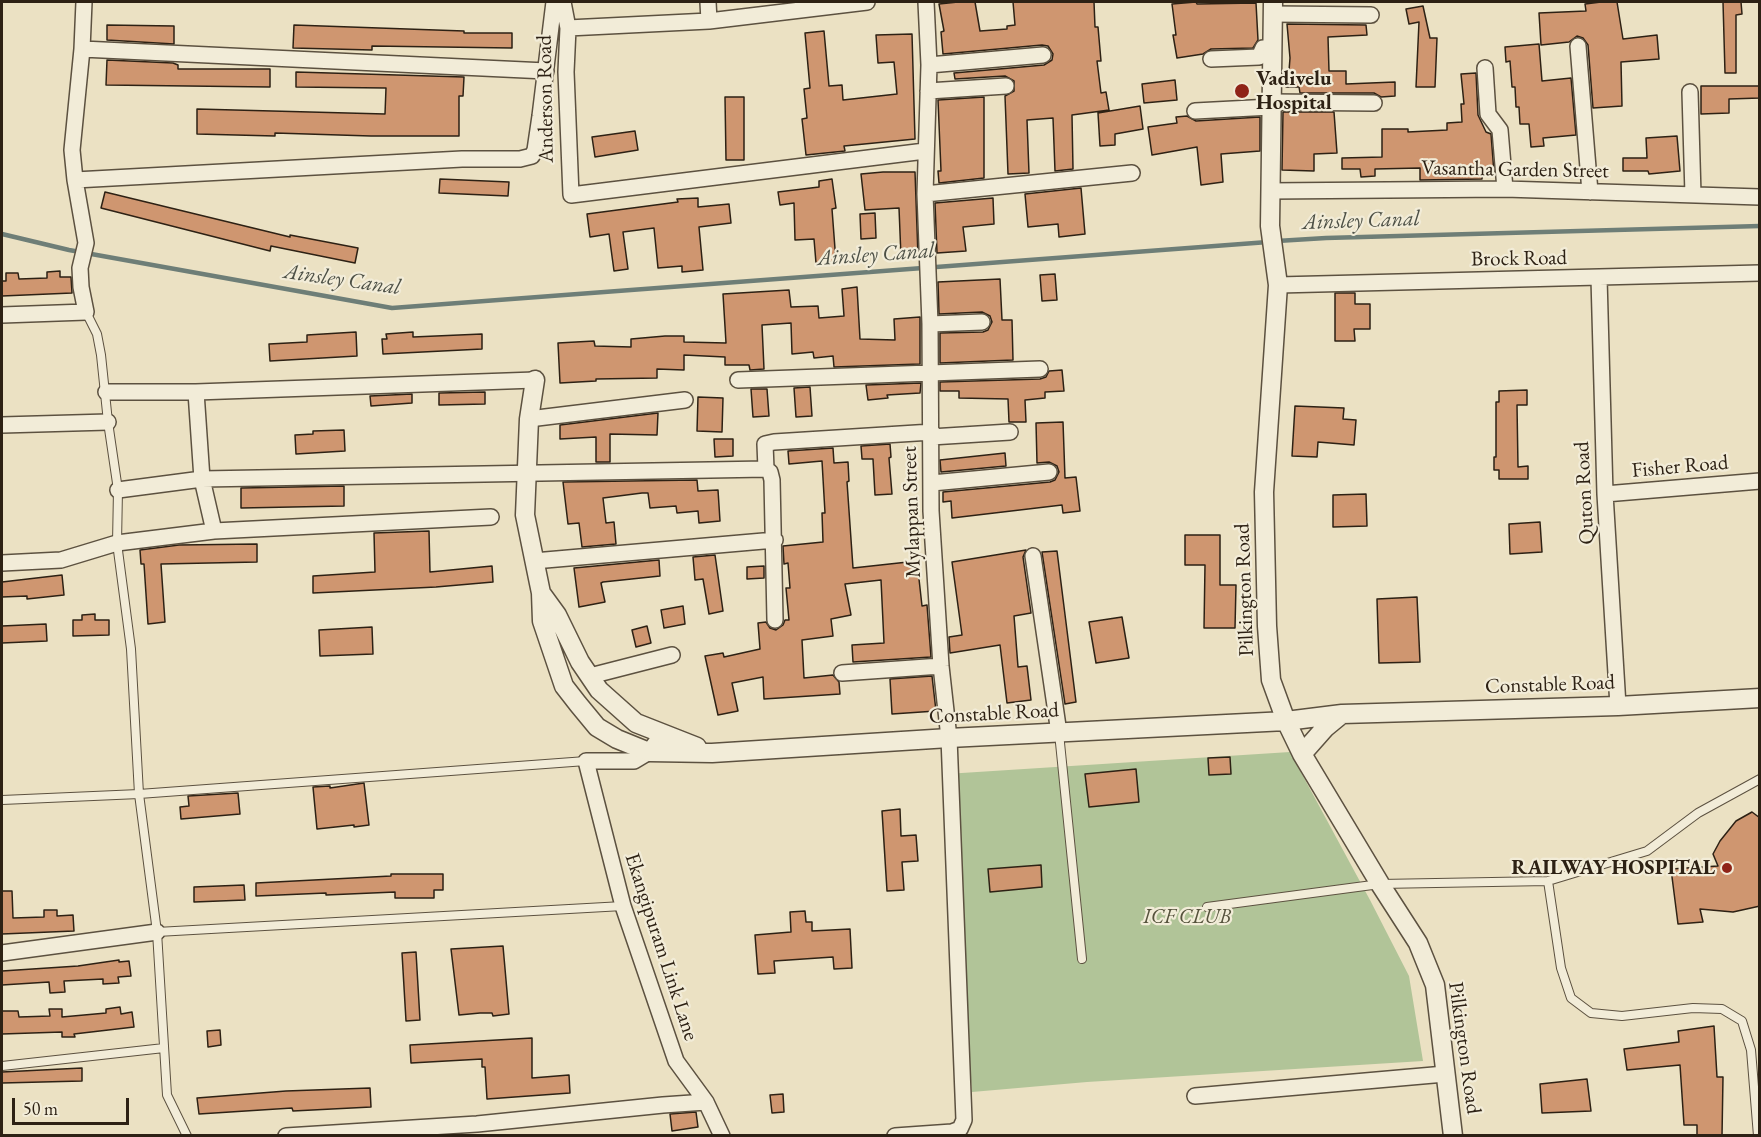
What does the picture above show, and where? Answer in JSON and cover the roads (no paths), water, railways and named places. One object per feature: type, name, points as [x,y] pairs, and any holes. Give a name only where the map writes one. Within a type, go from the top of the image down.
[{"type":"street","points":[[2,315],[86,312],[80,268],[86,243],[72,150],[82,50],[84,2]]},
{"type":"street","points":[[75,180],[462,159],[520,159],[532,156],[535,150],[554,2]]},
{"type":"street","name":"Anderson Road","points":[[563,2],[568,28],[566,72],[572,195],[925,151]]},
{"type":"street","points":[[708,2],[709,21]]},
{"type":"street","points":[[568,28],[709,21],[867,2]]},
{"type":"street","name":"Mylappan Street","points":[[926,2],[929,65],[924,194],[930,324],[932,521],[941,666],[949,738],[964,1120],[960,1129],[952,1134]]},
{"type":"street","points":[[1273,8],[1371,15]]},
{"type":"street","name":"Pilkington Road","points":[[1273,8],[1270,226],[1278,285],[1264,492],[1266,615],[1271,680],[1286,721],[1302,754],[1418,943],[1435,986],[1453,1136]]},
{"type":"street","points":[[1578,46],[1590,192]]},
{"type":"street","points":[[1211,59],[1259,57],[1263,48],[1272,48]]},
{"type":"street","points":[[82,50],[546,71]]},
{"type":"street","points":[[929,65],[1043,55]]},
{"type":"street","points":[[1485,68],[1488,114],[1500,130],[1505,189]]},
{"type":"street","points":[[928,92],[1006,86]]},
{"type":"street","points":[[1690,92],[1692,195]]},
{"type":"street","points":[[1195,111],[1271,105],[1374,104]]},
{"type":"street","points":[[924,194],[1132,173]]},
{"type":"street","name":"Vasantha Garden Street","points":[[1270,191],[1505,189],[1760,196]]},
{"type":"street","name":"Brock Road","points":[[1278,285],[1760,273]]},
{"type":"street","name":"Quton Road","points":[[1599,278],[1605,494],[1618,706]]},
{"type":"street","points":[[930,324],[982,322]]},
{"type":"street","points":[[738,380],[1040,369]]},
{"type":"street","points":[[106,392],[196,392],[535,380],[529,419],[525,515],[541,592],[599,690],[636,723],[712,753]]},
{"type":"street","points":[[196,392],[202,479],[214,531]]},
{"type":"street","points":[[529,419],[685,400]]},
{"type":"street","points":[[2,425],[108,422]]},
{"type":"street","points":[[775,620],[772,480],[770,472],[766,469],[764,446],[770,442],[1010,432]]},
{"type":"street","points":[[118,490],[202,479],[766,469]]},
{"type":"street","points":[[932,483],[1049,472]]},
{"type":"street","name":"Fisher Road","points":[[1605,494],[1760,481]]},
{"type":"street","points":[[2,563],[61,560],[117,543],[214,531],[491,517]]},
{"type":"street","points":[[534,561],[775,540]]},
{"type":"street","points":[[1033,556],[1059,733]]},
{"type":"street","name":"Constable Road","points":[[541,592],[542,621],[564,686],[597,727],[648,752],[712,753],[1286,721],[1342,714],[1618,706],[1760,698]]},
{"type":"street","points":[[590,676],[672,655]]},
{"type":"street","points":[[842,673],[941,666]]},
{"type":"street","points":[[1302,754],[1325,728],[1342,714]]},
{"type":"street","points":[[648,752],[662,734]]},
{"type":"street","name":"Constable Road","points":[[586,761],[634,761],[648,752]]},
{"type":"street","name":"Ekangipuram Link Lane","points":[[586,761],[623,906],[676,1061],[706,1102],[722,1136]]},
{"type":"street","points":[[2,953],[157,932]]},
{"type":"street","points":[[1195,1096],[1445,1074]]},
{"type":"street","points":[[286,1136],[477,1124],[706,1102]]},
{"type":"street","points":[[895,1136],[952,1134]]},
{"type":"lane","points":[[86,312],[97,334],[118,490],[117,543],[131,649],[139,794],[157,932],[167,1095],[187,1136]]},
{"type":"lane","points":[[1059,733],[1082,959]]},
{"type":"lane","points":[[2,800],[139,794],[586,761]]},
{"type":"lane","points":[[1207,907],[1380,884],[1548,880],[1647,851],[1698,813],[1760,779]]},
{"type":"lane","points":[[1548,880],[1561,968],[1571,998],[1591,1013],[1622,1016],[1693,1008],[1722,1009],[1743,1021],[1750,1050],[1758,1136]]},
{"type":"lane","points":[[157,932],[623,906]]},
{"type":"lane","points":[[2,1066],[164,1048]]},
{"type":"waterway","name":"Ainsley Canal","points":[[1277,241],[1760,226]]},
{"type":"waterway","name":"Ainsley Canal","points":[[2,234],[69,250],[392,308],[1268,242]]},
{"type":"place","name":"Vadivelu Hospital","points":[[1242,91]]},
{"type":"place","name":"RAILWAY HOSPITAL","points":[[1727,868]]},
{"type":"park label","name":"ICF CLUB","points":[[1187,917]]}]
